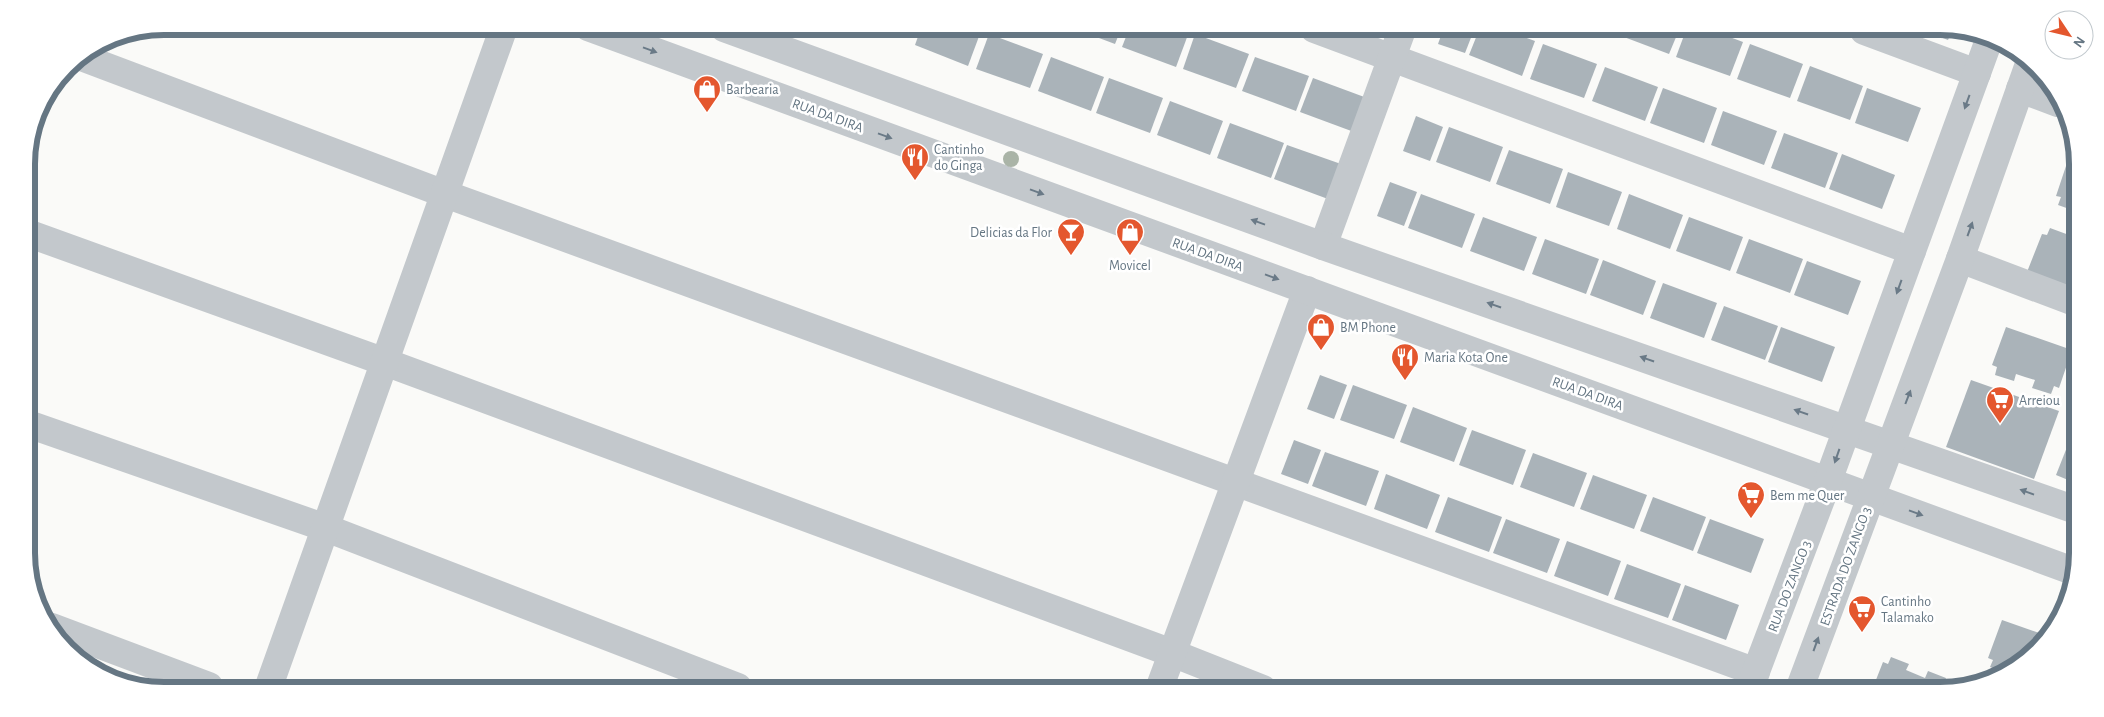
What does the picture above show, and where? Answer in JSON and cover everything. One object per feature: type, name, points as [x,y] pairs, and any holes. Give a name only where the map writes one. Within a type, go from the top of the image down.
[{"type":"street","points":[[270,682],[501,35]]},
{"type":"street","name":"RUA DA DIRA","points":[[610,35],[2068,568]]},
{"type":"street","points":[[743,35],[1323,246],[1890,443],[2069,508]]},
{"type":"street","points":[[1330,35],[1912,251]]},
{"type":"street","points":[[1323,246],[1400,35]]},
{"type":"street","points":[[1875,35],[1977,73]]},
{"type":"street","name":"RUA DO ZANGO 3","points":[[1752,681],[1828,481],[1987,44]]},
{"type":"street","points":[[89,60],[446,194],[1236,483],[1752,681]]},
{"type":"street","points":[[2025,77],[2049,96]]},
{"type":"street","name":"ESTRADA DO ZANGO 3","points":[[1804,682],[1870,496],[1960,259],[2025,77]]},
{"type":"street","points":[[35,236],[385,362],[1172,653],[1245,682]]},
{"type":"street","points":[[1960,259],[2069,300]]},
{"type":"street","points":[[1161,682],[1307,290]]},
{"type":"street","points":[[35,426],[326,528],[723,682]]},
{"type":"street","points":[[62,631],[198,682]]},
{"type":"building","points":[[919,35],[980,35],[968,66],[915,45]]},
{"type":"building","points":[[989,35],[1043,54],[1030,88],[976,69]]},
{"type":"building","points":[[1091,35],[1119,35],[1115,44]]},
{"type":"building","points":[[1127,35],[1188,35],[1176,67],[1122,47]]},
{"type":"building","points":[[1195,35],[1249,54],[1236,88],[1183,69]]},
{"type":"building","points":[[1441,35],[1472,35],[1465,53],[1438,44]]},
{"type":"building","points":[[1477,35],[1519,35],[1535,41],[1522,76],[1469,55]]},
{"type":"building","points":[[1619,35],[1677,35],[1669,54]]},
{"type":"building","points":[[1684,35],[1724,35],[1743,42],[1730,76],[1676,57]]},
{"type":"building","points":[[1935,35],[1950,36],[1948,40]]},
{"type":"building","points":[[1543,44],[1597,64],[1584,98],[1530,79]]},
{"type":"building","points":[[1750,44],[1803,64],[1790,98],[1737,79]]},
{"type":"building","points":[[1051,57],[1104,77],[1091,111],[1038,91]]},
{"type":"building","points":[[1255,57],[1309,76],[1296,111],[1242,91]]},
{"type":"building","points":[[1810,66],[1863,86],[1850,120],[1797,101]]},
{"type":"building","points":[[1605,67],[1658,87],[1645,121],[1592,101]]},
{"type":"building","points":[[1109,78],[1163,98],[1150,133],[1096,113]]},
{"type":"building","points":[[1313,78],[1367,98],[1354,132],[1300,112]]},
{"type":"building","points":[[1663,88],[1717,108],[1704,143],[1650,123]]},
{"type":"building","points":[[1867,88],[1921,108],[1908,142],[1855,123]]},
{"type":"building","points":[[1170,101],[1223,121],[1210,155],[1157,135]]},
{"type":"building","points":[[1723,111],[1777,131],[1764,165],[1711,145]]},
{"type":"building","points":[[1416,116],[1443,127],[1430,161],[1403,151]]},
{"type":"building","points":[[1230,123],[1284,143],[1271,178],[1217,158]]},
{"type":"building","points":[[1449,127],[1503,147],[1490,182],[1436,162]]},
{"type":"building","points":[[1784,133],[1838,153],[1825,188],[1771,168]]},
{"type":"building","points":[[1287,145],[1341,164],[1328,199],[1274,179]]},
{"type":"building","points":[[1509,150],[1563,169],[1550,204],[1496,184]]},
{"type":"building","points":[[1842,154],[1895,175],[1882,209],[1829,189]]},
{"type":"building","points":[[2069,158],[2069,209],[2058,205],[2061,197],[2056,196]]},
{"type":"building","points":[[1568,172],[1622,192],[1609,226],[1556,207]]},
{"type":"building","points":[[1390,182],[1417,192],[1404,226],[1377,216]]},
{"type":"building","points":[[1421,194],[1475,214],[1462,248],[1408,228]]},
{"type":"building","points":[[1629,194],[1683,215],[1670,249],[1617,229]]},
{"type":"building","points":[[1483,217],[1537,237],[1524,271],[1470,251]]},
{"type":"building","points":[[1689,217],[1743,237],[1730,271],[1676,251]]},
{"type":"building","points":[[2050,228],[2069,235],[2066,242],[2069,243],[2069,288],[2027,272],[2042,234],[2047,235]]},
{"type":"building","points":[[1545,239],[1599,259],[1586,294],[1532,274]]},
{"type":"building","points":[[1749,239],[1803,259],[1790,293],[1736,273]]},
{"type":"building","points":[[1603,260],[1656,281],[1643,315],[1590,295]]},
{"type":"building","points":[[1807,261],[1861,281],[1848,315],[1794,295]]},
{"type":"building","points":[[1663,283],[1717,303],[1704,338],[1650,318]]},
{"type":"building","points":[[1724,306],[1778,326],[1765,360],[1711,340]]},
{"type":"building","points":[[1781,327],[1835,347],[1822,382],[1768,362]]},
{"type":"building","points":[[2006,327],[2069,349],[2069,359],[2059,388],[2054,386],[2051,394],[2032,388],[2035,380],[2016,374],[2014,381],[1995,375],[1997,367],[1992,365]]},
{"type":"building","points":[[1320,375],[1347,385],[1334,419],[1307,409]]},
{"type":"building","points":[[1971,380],[2059,411],[2034,479],[1946,447]]},
{"type":"building","points":[[1353,385],[1407,405],[1394,439],[1340,420]]},
{"type":"building","points":[[1413,407],[1467,428],[1454,462],[1400,442]]},
{"type":"building","points":[[1472,430],[1526,450],[1513,485],[1459,465]]},
{"type":"building","points":[[1294,440],[1321,450],[1308,484],[1281,474]]},
{"type":"building","points":[[2069,442],[2069,480],[2056,475]]},
{"type":"building","points":[[1325,452],[1379,471],[1366,506],[1312,486]]},
{"type":"building","points":[[1533,453],[1587,473],[1574,507],[1520,487]]},
{"type":"building","points":[[1386,474],[1440,495],[1427,529],[1374,509]]},
{"type":"building","points":[[1593,475],[1647,495],[1634,529],[1580,509]]},
{"type":"building","points":[[1448,497],[1502,517],[1489,552],[1435,532]]},
{"type":"building","points":[[1653,497],[1706,517],[1693,551],[1640,531]]},
{"type":"building","points":[[1506,519],[1560,539],[1547,573],[1493,553]]},
{"type":"building","points":[[1710,519],[1764,539],[1751,573],[1697,553]]},
{"type":"building","points":[[1567,541],[1621,561],[1608,596],[1554,576]]},
{"type":"building","points":[[1627,564],[1681,584],[1668,618],[1614,599]]},
{"type":"building","points":[[1685,585],[1739,605],[1726,640],[1672,620]]},
{"type":"building","points":[[2002,620],[2040,633],[2025,650],[2004,665],[1995,669],[1990,667],[1993,660],[1988,658]]},
{"type":"building","points":[[1891,657],[1909,664],[1906,670],[1925,678],[1928,671],[1946,678],[1944,682],[1875,682],[1883,662],[1888,664]]},
{"type":"place","name":"Barbearia","points":[[707,113]]},
{"type":"place","name":"Cantinho do Ginga","points":[[915,181]]},
{"type":"place","name":"Delicias da Flor","points":[[1071,256]]},
{"type":"place","name":"Movicel","points":[[1130,256]]},
{"type":"place","name":"BM Phone","points":[[1321,351]]},
{"type":"place","name":"Maria Kota One","points":[[1405,381]]},
{"type":"place","name":"Arreiou","points":[[2000,424]]},
{"type":"place","name":"Bem me Quer","points":[[1751,519]]},
{"type":"place","name":"Cantinho Talamako","points":[[1862,633]]}]
